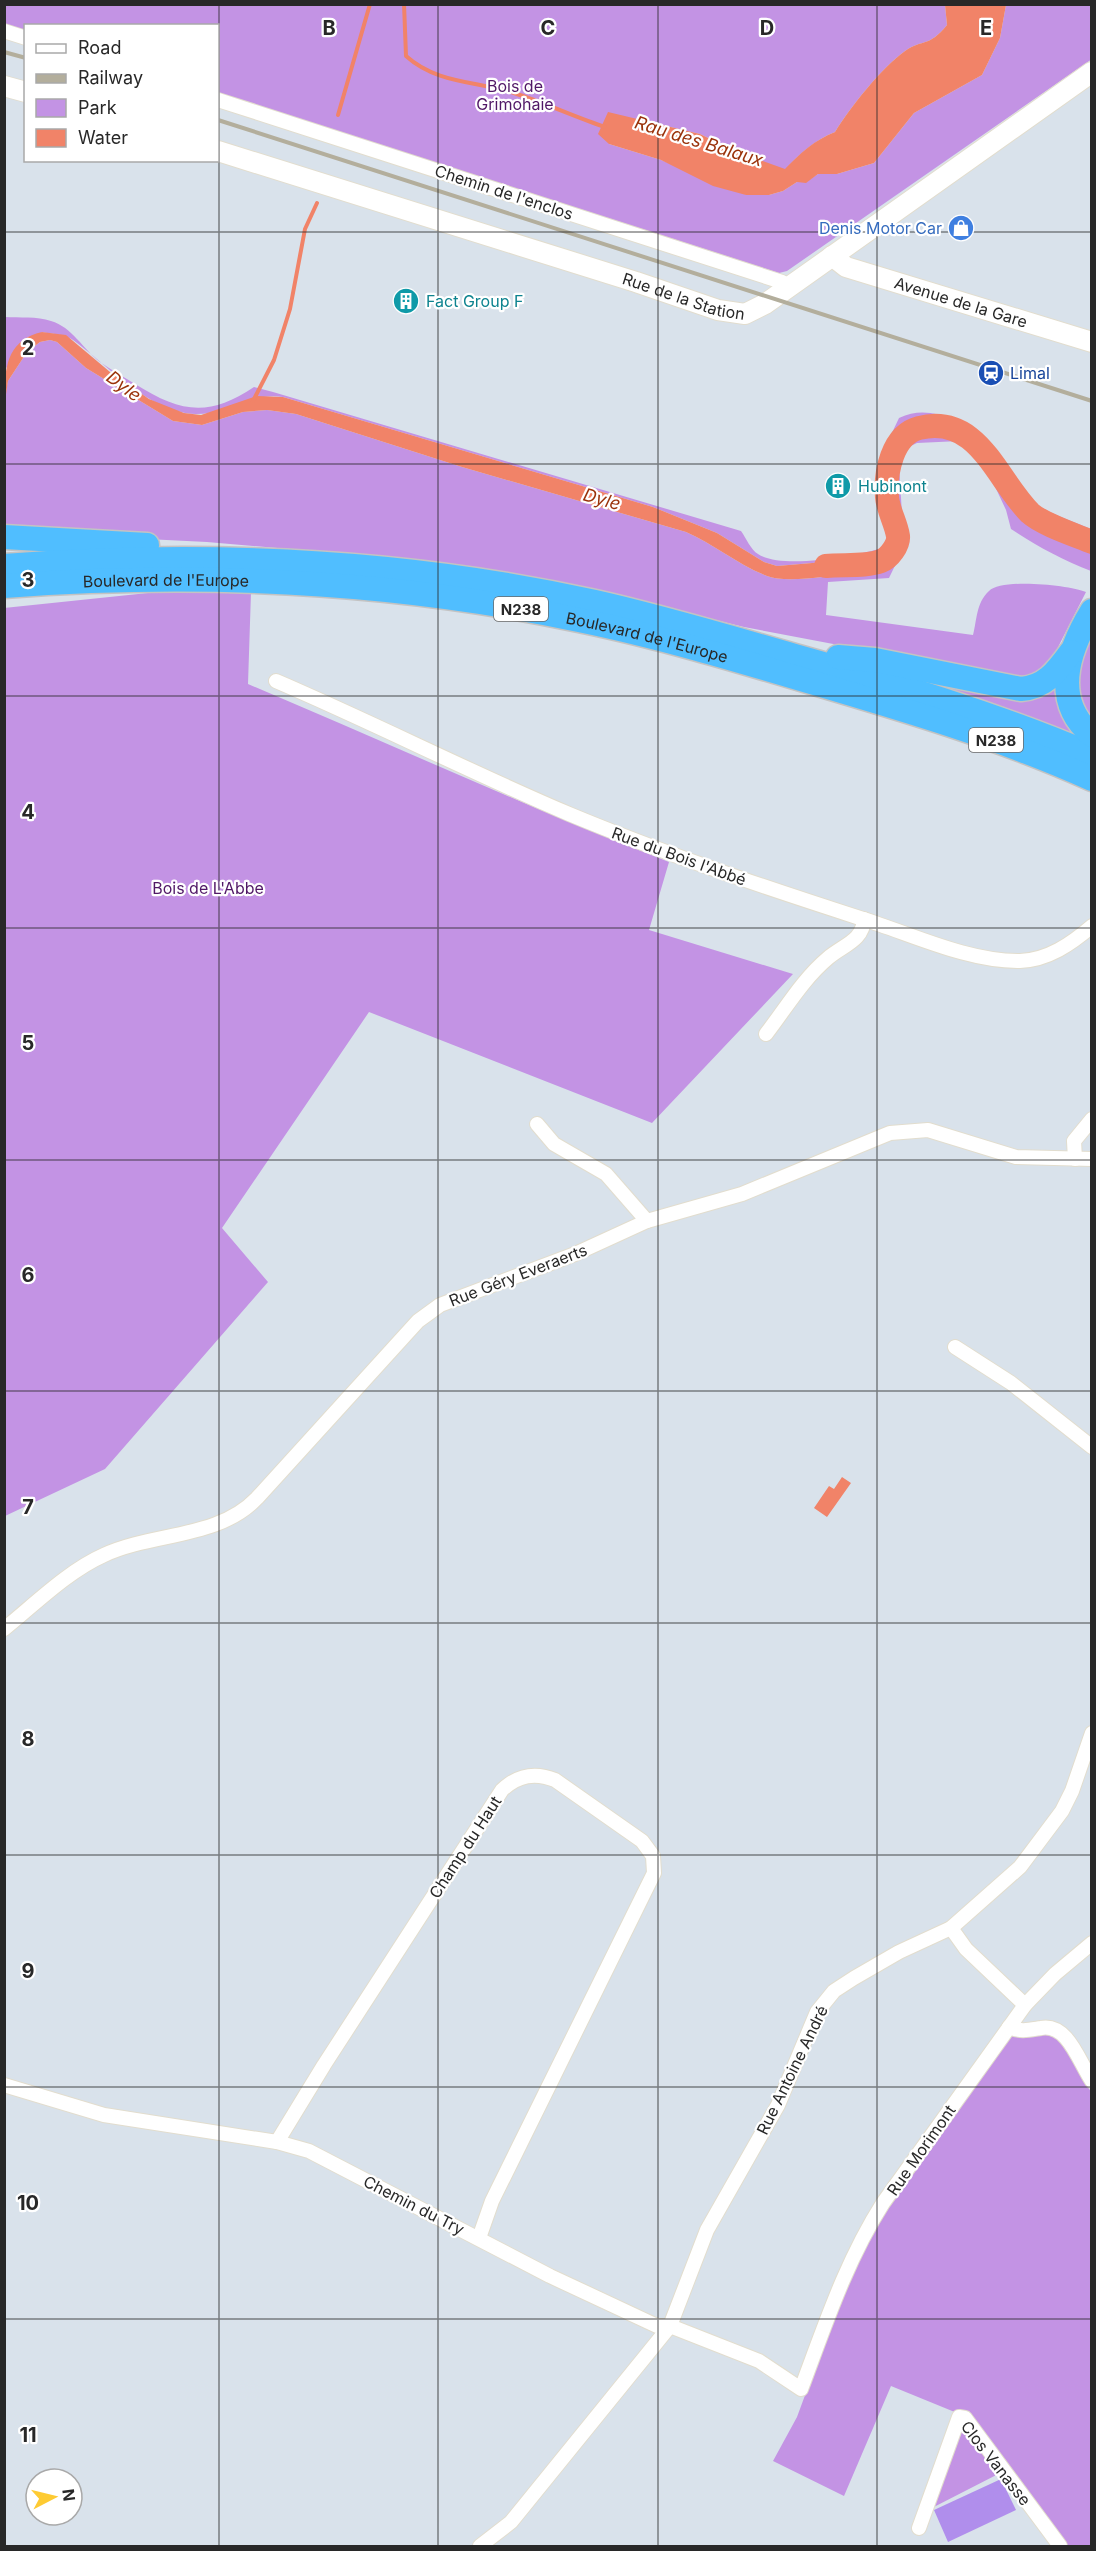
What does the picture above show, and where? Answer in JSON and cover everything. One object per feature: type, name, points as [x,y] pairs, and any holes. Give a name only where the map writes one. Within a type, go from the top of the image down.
[{"type":"highway","points":[[4,537],[171,547],[189,558]]},
{"type":"highway","name":"Boulevard de l'Europe","points":[[4,566],[73,561],[189,558],[303,562],[395,570],[504,585],[593,602],[655,617],[901,686],[1002,720],[1092,755]]},
{"type":"highway","name":"Boulevard de l'Europe","points":[[4,586],[134,580],[293,582],[393,591],[513,608],[579,620],[662,640],[898,707],[996,740],[1092,779]]},
{"type":"highway","points":[[821,663],[842,656],[1021,689],[1034,688],[1046,682],[1071,652],[1092,611]]},
{"type":"highway","points":[[1071,652],[1066,674],[1067,694],[1072,712],[1081,727],[1092,735]]},
{"type":"main road","name":"Rue de la Station","points":[[219,151],[734,314],[745,314],[757,309],[789,287],[1092,72]]},
{"type":"main road","points":[[4,86],[24,91]]},
{"type":"main road","name":"Avenue de la Gare","points":[[832,256],[846,267],[1092,342]]},
{"type":"street","points":[[4,31],[24,37]]},
{"type":"street","name":"Chemin de l'enclos","points":[[219,100],[770,278],[789,287]]},
{"type":"street","name":"Rue du Bois l'Abbé","points":[[276,681],[383,727],[568,814],[737,877],[914,937],[1007,961],[1037,959],[1049,955],[1068,945],[1092,926]]},
{"type":"street","points":[[766,1034],[816,968],[857,938],[863,929],[864,919]]},
{"type":"street","points":[[1076,1159],[1074,1140],[1092,1119]]},
{"type":"street","points":[[537,1124],[554,1144],[606,1174],[647,1221]]},
{"type":"street","name":"Rue Géry Everaerts","points":[[4,1629],[103,1555],[144,1541],[234,1518],[257,1498],[418,1321],[433,1308],[586,1250],[647,1221],[742,1194],[875,1138],[900,1131],[942,1133],[996,1153],[1016,1157],[1092,1159]]},
{"type":"street","points":[[955,1347],[1011,1383],[1074,1436],[1092,1447]]},
{"type":"street","name":"Rue Antoine André","points":[[480,2547],[511,2522],[670,2326],[707,2230],[778,2105],[817,2012],[834,1991],[854,1978],[899,1952],[951,1928],[1020,1867],[1048,1832],[1072,1791],[1092,1733]]},
{"type":"street","name":"Champ du Haut","points":[[277,2142],[502,1790],[522,1777],[544,1776],[555,1780],[642,1841],[654,1856],[654,1873],[492,2201],[479,2238]]},
{"type":"street","points":[[951,1928],[966,1948],[1024,2005]]},
{"type":"street","name":"Rue Morimont","points":[[801,2389],[833,2300],[862,2235],[1024,2005],[1055,1974],[1092,1943]]},
{"type":"street","points":[[1009,2027],[1021,2031],[1057,2028],[1065,2035],[1092,2081]]},
{"type":"street","name":"Chemin du Try","points":[[4,2085],[104,2115],[277,2142],[309,2151],[550,2276],[657,2326],[670,2326],[759,2361],[801,2389]]},
{"type":"street","name":"Clos Vanasse","points":[[919,2528],[959,2417],[964,2418],[1060,2547]]},
{"type":"green space","name":"Bois de Grimohaie","points":[[5,4],[945,5],[947,25],[941,32],[930,40],[911,47],[896,58],[867,89],[835,132],[808,148],[785,170],[737,152],[700,134],[662,125],[609,144],[661,160],[747,195],[769,195],[783,191],[797,182],[806,182],[818,174],[837,174],[874,163],[914,113],[982,75],[1000,38],[1006,5],[1091,5],[1092,59],[787,271],[779,273],[219,93],[219,24],[24,24],[24,31],[5,24]]},
{"type":"green space","points":[[5,317],[40,318],[58,324],[71,333],[93,355],[70,338],[42,332],[5,369]]},
{"type":"green space","points":[[50,340],[57,342],[86,368],[173,421],[202,425],[243,412],[267,410],[296,414],[462,467],[686,532],[746,566],[776,578],[798,579],[854,573],[859,559],[777,566],[764,562],[717,533],[653,507],[283,397],[258,398],[210,413],[185,413],[168,408],[139,392],[103,364],[166,401],[194,408],[222,404],[254,387],[273,392],[741,531],[755,552],[769,559],[784,561],[837,558],[883,548],[889,536],[881,456],[899,418],[919,413],[939,415],[955,421],[979,439],[1028,499],[1049,512],[1091,529],[1091,571],[1050,552],[1011,529],[1006,510],[984,463],[960,441],[917,443],[902,450],[899,465],[904,547],[889,578],[828,582],[826,615],[973,635],[982,601],[989,591],[996,587],[1036,584],[1086,592],[1050,663],[1037,673],[1018,679],[744,627],[565,583],[523,576],[395,558],[207,542],[5,532],[4,401],[8,381],[27,352],[40,342]]},
{"type":"green space","name":"Bois de L'Abbe","points":[[167,591],[251,592],[248,684],[510,797],[669,862],[649,930],[793,974],[652,1123],[369,1012],[222,1228],[268,1282],[105,1469],[5,1516],[4,608]]},
{"type":"green space","points":[[1091,635],[1091,725],[1073,699],[1087,638]]},
{"type":"green space","points":[[902,678],[1050,686],[1059,690],[1082,740]]},
{"type":"green space","points":[[1009,2035],[1057,2035],[1091,2092],[1091,2546],[1066,2546],[1008,2469],[928,2510],[962,2415],[891,2386],[844,2496],[773,2461],[797,2417],[855,2260],[881,2212]]},
{"type":"shaded area","points":[[1001,2479],[1016,2510],[948,2542],[934,2510]]},
{"type":"water","points":[[945,5],[1006,5],[1000,38],[982,75],[914,113],[874,163],[837,174],[818,174],[806,183],[797,182],[783,191],[769,195],[746,195],[713,186],[661,160],[609,144],[598,134],[608,112],[700,134],[737,152],[785,169],[808,148],[835,132],[867,89],[896,58],[911,47],[930,40],[941,32],[947,25]]},
{"type":"water","points":[[42,332],[66,335],[110,372],[149,399],[184,413],[201,415],[257,396],[283,397],[653,507],[717,533],[764,562],[777,566],[859,559],[854,573],[798,579],[776,578],[746,566],[686,532],[462,467],[296,414],[267,410],[243,412],[202,425],[173,421],[86,368],[57,342],[50,340],[40,342],[27,352],[8,381],[5,401],[5,378],[14,349],[30,336]]},
{"type":"water","points":[[842,1477],[851,1483],[827,1517],[814,1508],[829,1486],[834,1489]]},
{"type":"waterway","name":"Rau des Balaux","points":[[338,115],[370,4]]},
{"type":"waterway","name":"Rau des Balaux","points":[[404,4],[406,56],[418,65],[444,77],[514,93],[605,127]]},
{"type":"waterway","points":[[253,401],[274,360],[290,309],[305,229],[317,203]]},
{"type":"waterway","name":"Dyle","points":[[826,566],[875,563],[890,554],[897,543],[898,536],[887,497],[887,477],[892,456],[902,438],[910,432],[919,428],[939,426],[956,430],[971,439],[984,452],[1018,499],[1035,517],[1092,542]]},
{"type":"railway","points":[[4,52],[24,57]]},
{"type":"railway","points":[[219,120],[1092,401]]},
{"type":"place","name":"Denis Motor Car","points":[[961,228]]},
{"type":"place","name":"Fact Group F","points":[[406,301]]},
{"type":"place","name":"Limal","points":[[991,373]]},
{"type":"place","name":"Hubinont","points":[[838,486]]}]
